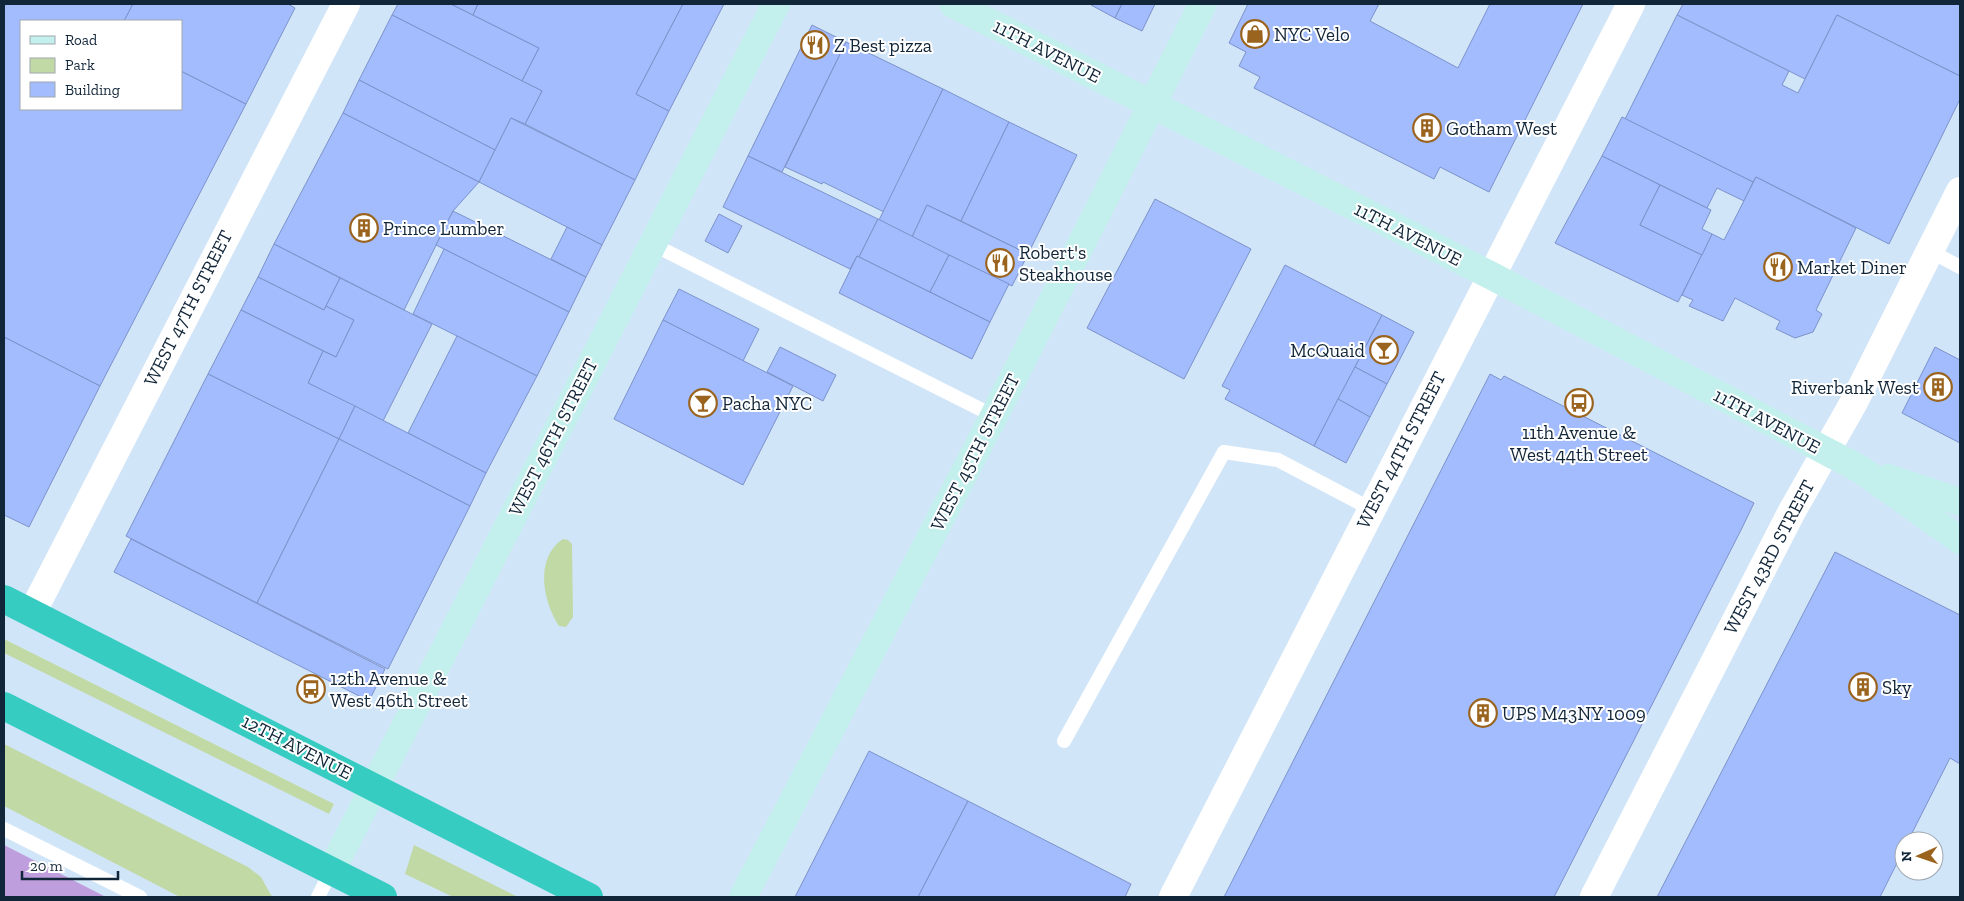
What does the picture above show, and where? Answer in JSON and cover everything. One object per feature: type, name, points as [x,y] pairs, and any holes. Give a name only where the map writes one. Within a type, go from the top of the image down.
[{"type":"highway","name":"12TH AVENUE","points":[[4,599],[589,897]]},
{"type":"highway","points":[[4,706],[383,897]]},
{"type":"main road","name":"WEST 46TH STREET","points":[[331,871],[776,4]]},
{"type":"main road","name":"11TH AVENUE","points":[[953,4],[1492,276],[1860,469],[1960,540]]},
{"type":"main road","name":"WEST 45TH STREET","points":[[743,897],[994,416],[1203,4]]},
{"type":"main road","name":"11TH AVENUE","points":[[1860,469],[1960,502]]},
{"type":"street","name":"WEST 47TH STREET","points":[[32,613],[346,4]]},
{"type":"street","name":"WEST 44TH STREET","points":[[1173,897],[1631,4]]},
{"type":"street","name":"WEST 43RD STREET","points":[[1594,897],[1791,513],[1854,402],[1960,191]]},
{"type":"lane","points":[[652,244],[994,416]]},
{"type":"lane","points":[[1930,251],[1960,267]]},
{"type":"lane","points":[[1064,741],[1224,452],[1278,460],[1371,509]]},
{"type":"lane","points":[[4,829],[140,897]]},
{"type":"lane","points":[[318,897],[331,871]]},
{"type":"green space","points":[[563,539],[568,540],[572,544],[573,617],[566,627],[559,626],[553,616],[544,581],[548,557],[554,547]]},
{"type":"green space","points":[[4,639],[334,804],[329,814],[4,653]]},
{"type":"green space","points":[[4,744],[248,867],[261,877],[271,895],[275,897],[180,897],[4,806]]},
{"type":"green space","points":[[414,845],[518,897],[453,897],[405,874]]},
{"type":"shaded area","points":[[4,845],[106,897],[4,897]]},
{"type":"building","points":[[4,4],[133,4],[125,20],[20,20],[20,110],[182,110],[182,72],[246,104],[100,386],[4,337]]},
{"type":"building","points":[[133,4],[288,4],[295,8],[246,104],[182,72],[182,20],[125,20]]},
{"type":"building","points":[[398,4],[451,4],[539,48],[522,81],[392,15]]},
{"type":"building","points":[[451,4],[478,4],[473,15]]},
{"type":"building","points":[[478,4],[683,4],[636,94],[669,111],[635,180],[525,124],[542,91],[522,81],[539,48],[473,15]]},
{"type":"building","points":[[683,4],[724,4],[669,111],[636,94]]},
{"type":"building","points":[[1092,4],[1122,4],[1115,18]]},
{"type":"building","points":[[1122,4],[1155,4],[1142,31],[1115,18]]},
{"type":"building","name":"Gotham West","points":[[1248,4],[1379,4],[1370,21],[1458,68],[1490,4],[1583,4],[1489,192],[1440,167],[1434,179],[1254,88],[1260,77],[1239,66],[1246,52],[1229,43]]},
{"type":"building","points":[[1683,4],[1960,4],[1960,76],[1837,15],[1805,79],[1677,15]]},
{"type":"building","points":[[392,15],[542,91],[525,124],[511,118],[495,150],[359,80]]},
{"type":"building","points":[[1677,15],[1789,71],[1782,85],[1798,93],[1837,15],[1960,76],[1960,99],[1889,244],[1756,177],[1753,182],[1625,119]]},
{"type":"building","points":[[812,25],[846,42],[782,172],[748,156]]},
{"type":"building","points":[[846,42],[943,89],[884,212],[823,182],[822,184],[785,167]]},
{"type":"building","points":[[359,80],[495,150],[479,182],[343,113]]},
{"type":"building","points":[[943,89],[1009,122],[961,221],[927,205],[912,237],[879,220]]},
{"type":"building","name":"Prince Lumber","points":[[343,113],[479,182],[453,211],[404,310],[274,244]]},
{"type":"building","points":[[1622,117],[1753,182],[1744,201],[1717,188],[1707,208],[1602,156]]},
{"type":"building","points":[[511,118],[635,180],[602,245],[479,182]]},
{"type":"building","points":[[1009,122],[1077,155],[1028,254],[961,221]]},
{"type":"building","points":[[748,156],[878,219],[859,257],[857,256],[850,269],[723,207]]},
{"type":"building","points":[[1602,156],[1660,185],[1640,225],[1702,255],[1678,302],[1555,243]]},
{"type":"building","points":[[1756,177],[1856,228],[1816,310],[1822,314],[1813,332],[1795,338],[1776,329],[1780,321],[1735,298],[1723,321],[1689,306],[1693,300],[1682,295],[1712,234],[1724,240]]},
{"type":"building","points":[[1660,185],[1711,210],[1702,229],[1712,234],[1702,255],[1640,225]]},
{"type":"building","points":[[1155,199],[1251,249],[1184,379],[1087,328]]},
{"type":"building","points":[[927,205],[1028,254],[1012,286],[912,237]]},
{"type":"building","points":[[453,211],[586,277],[569,312],[436,245]]},
{"type":"building","points":[[719,214],[742,226],[728,253],[705,241]]},
{"type":"building","points":[[878,219],[949,255],[930,292],[859,257]]},
{"type":"building","points":[[567,227],[602,245],[586,277],[551,259]]},
{"type":"building","points":[[274,244],[340,278],[324,310],[258,277]]},
{"type":"building","points":[[444,249],[569,312],[537,376],[413,314]]},
{"type":"building","points":[[949,255],[1009,284],[990,322],[930,292]]},
{"type":"building","points":[[857,256],[990,322],[972,359],[839,293]]},
{"type":"building","points":[[1285,265],[1382,315],[1314,446],[1225,399],[1230,390],[1222,386]]},
{"type":"building","points":[[258,277],[324,310],[326,306],[354,320],[336,357],[241,310]]},
{"type":"building","points":[[340,278],[432,324],[383,421],[308,383],[323,351],[336,357],[354,320],[326,306]]},
{"type":"building","points":[[679,289],[759,329],[743,361],[663,320]]},
{"type":"building","points":[[241,310],[323,351],[308,383],[355,406],[339,439],[208,374]]},
{"type":"building","name":"McQuaid","points":[[1382,315],[1414,332],[1387,384],[1355,367]]},
{"type":"building","name":"Pacha NYC","points":[[663,320],[793,386],[743,485],[614,419]]},
{"type":"building","points":[[457,336],[537,376],[486,473],[408,433]]},
{"type":"building","points":[[4,337],[100,386],[29,527],[4,515]]},
{"type":"building","points":[[780,347],[836,375],[823,401],[767,372]]},
{"type":"building","name":"Riverbank West","points":[[1935,347],[1960,360],[1960,443],[1902,413]]},
{"type":"building","points":[[1355,367],[1387,384],[1370,417],[1338,399]]},
{"type":"building","points":[[208,374],[339,439],[257,603],[126,536]]},
{"type":"building","name":"UPS M43NY 1009","points":[[1490,374],[1501,380],[1504,376],[1754,503],[1742,528],[1554,897],[1224,897]]},
{"type":"building","points":[[1338,399],[1370,417],[1346,463],[1314,446]]},
{"type":"building","points":[[355,406],[486,473],[470,506],[339,439]]},
{"type":"building","points":[[339,439],[470,506],[388,669],[257,603]]},
{"type":"building","points":[[131,539],[385,669],[369,701],[114,572]]},
{"type":"building","name":"Sky","points":[[1835,552],[1960,615],[1960,764],[1950,758],[1913,831],[1894,831],[1894,869],[1880,897],[1657,897]]},
{"type":"building","points":[[869,751],[968,801],[918,897],[795,897]]},
{"type":"building","points":[[968,801],[1131,884],[1125,897],[918,897]]},
{"type":"place","name":"NYC Velo","points":[[1255,34]]},
{"type":"place","name":"Z Best pizza","points":[[815,45]]},
{"type":"place","name":"Gotham West","points":[[1427,128]]},
{"type":"place","name":"Prince Lumber","points":[[364,228]]},
{"type":"place","name":"Robert's Steakhouse","points":[[1000,263]]},
{"type":"place","name":"Market Diner","points":[[1778,267]]},
{"type":"place","name":"McQuaid","points":[[1384,350]]},
{"type":"place","name":"Riverbank West","points":[[1938,387]]},
{"type":"place","name":"Pacha NYC","points":[[703,403]]},
{"type":"place","name":"11th Avenue & West 44th Street","points":[[1579,403]]},
{"type":"place","name":"Sky","points":[[1863,687]]},
{"type":"place","name":"12th Avenue & West 46th Street","points":[[311,689]]},
{"type":"place","name":"UPS M43NY 1009","points":[[1483,713]]}]
